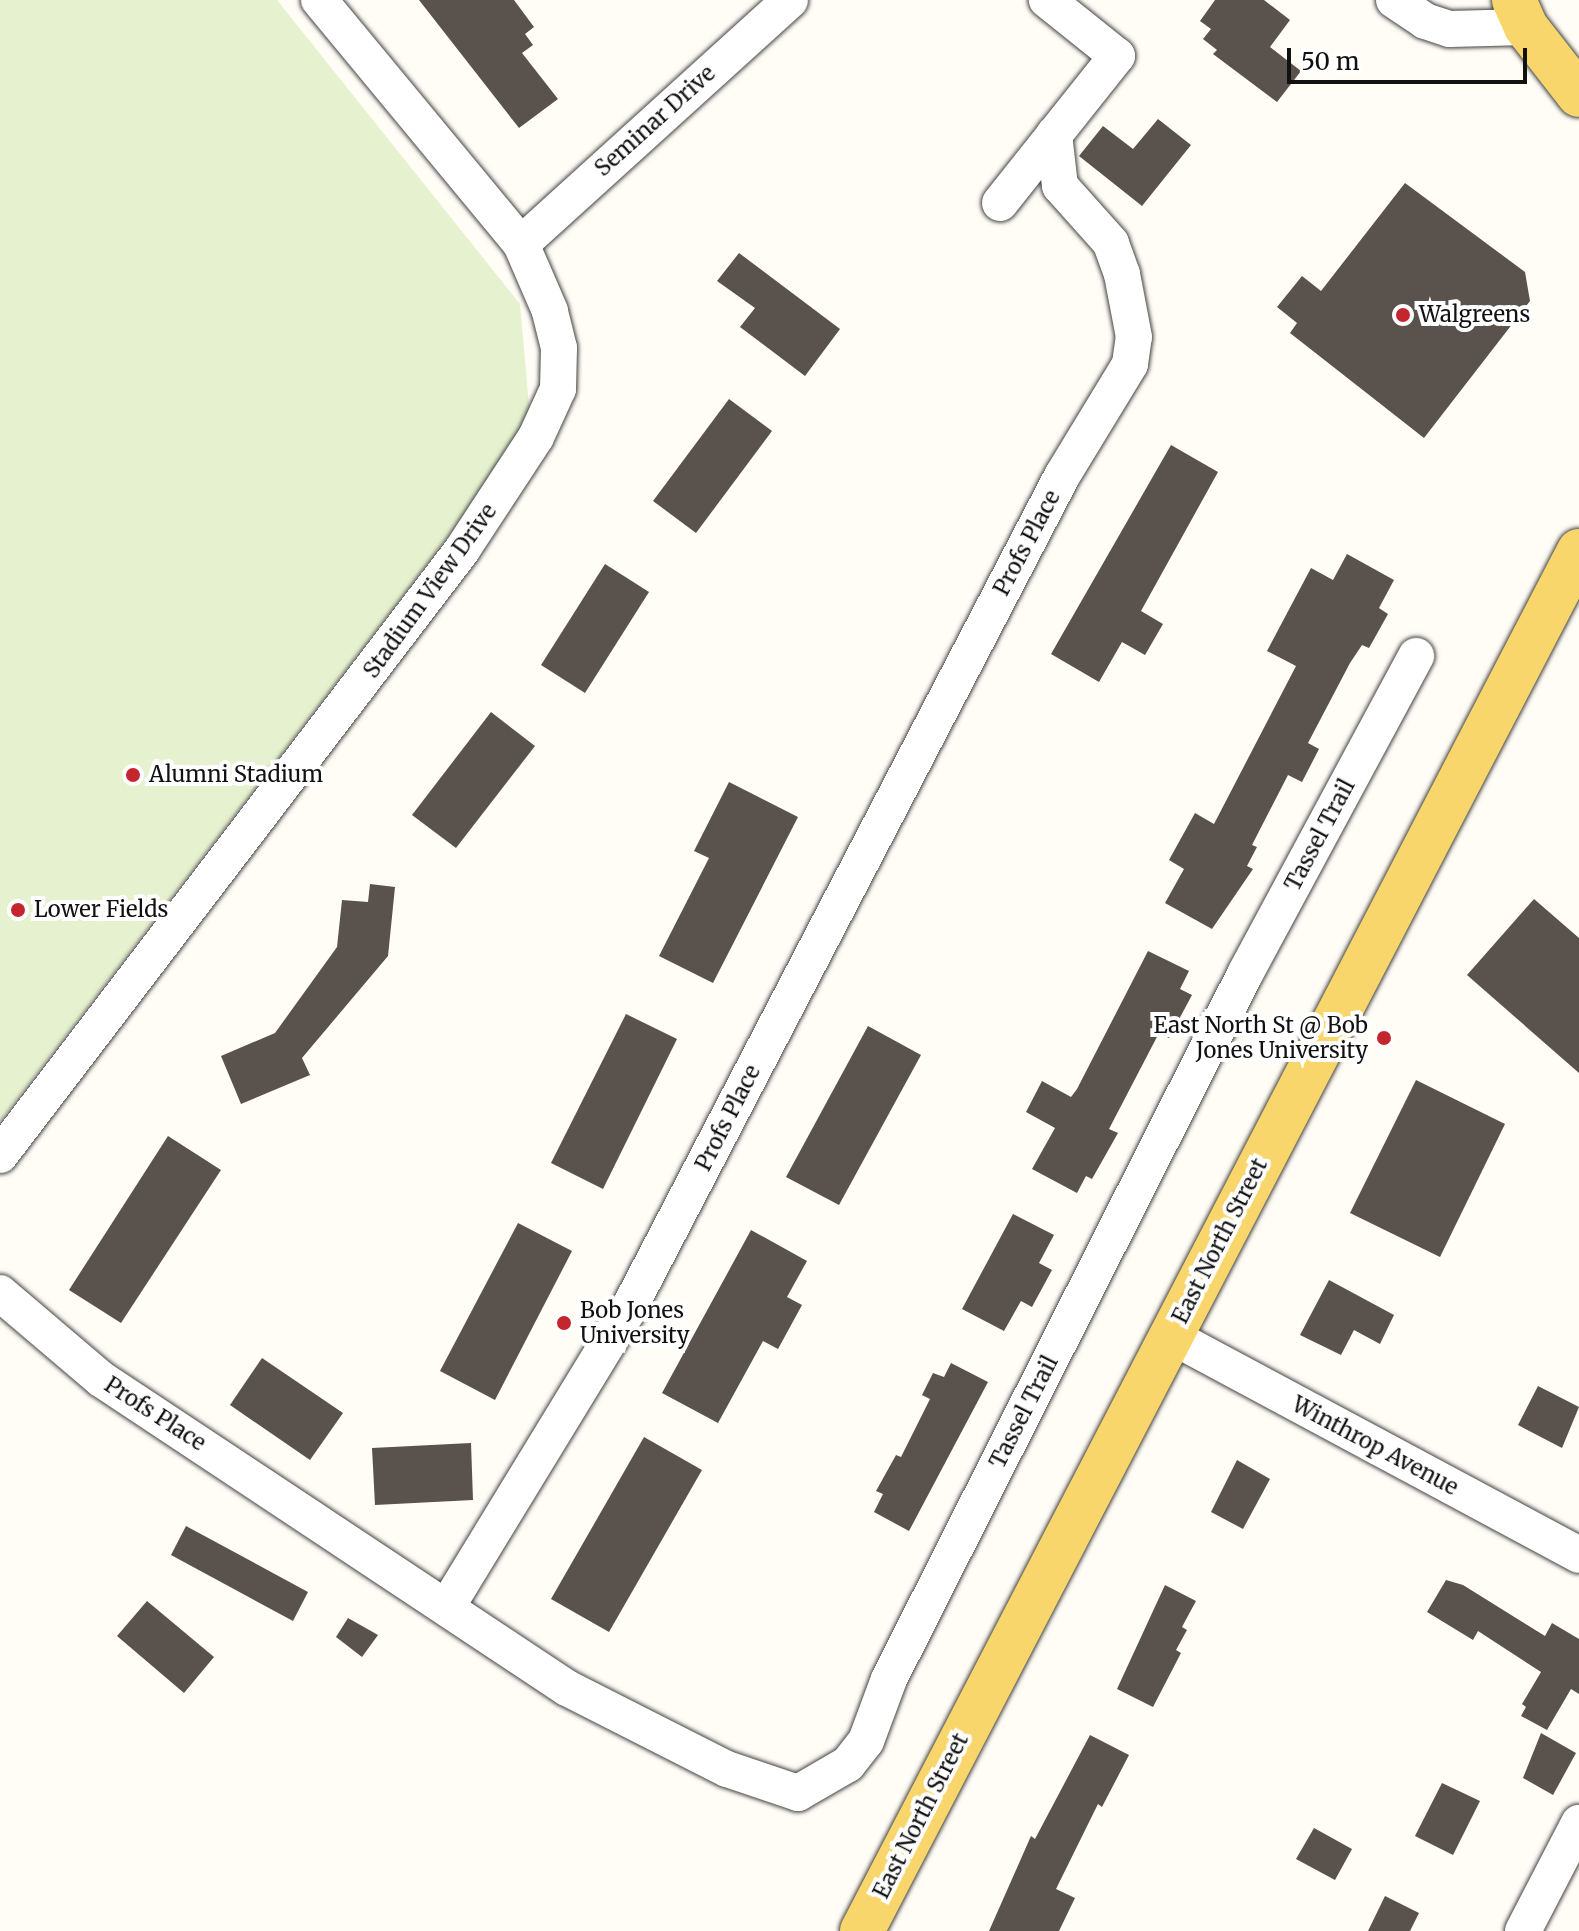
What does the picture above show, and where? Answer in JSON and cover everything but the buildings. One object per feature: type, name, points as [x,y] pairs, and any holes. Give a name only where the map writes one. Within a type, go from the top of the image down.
[{"type":"main road","points":[[1520,14],[1579,95]]},
{"type":"main road","name":"East North Street","points":[[862,1931],[1579,551]]},
{"type":"street","name":"Stadium View Drive","points":[[0,1155],[462,550],[536,437],[558,389],[559,348],[550,311],[521,244],[319,0]]},
{"type":"street","name":"Seminar Drive","points":[[521,244],[790,0]]},
{"type":"street","points":[[1000,203],[1117,56],[1047,0]]},
{"type":"street","points":[[1394,0],[1425,21],[1450,29],[1520,14]]},
{"type":"street","name":"Profs Place","points":[[0,1293],[101,1379],[448,1605],[627,1312],[1062,476],[1130,364],[1134,337],[1122,274],[1111,243],[1060,186],[1054,134]]},
{"type":"street","name":"Tassel Trail","points":[[448,1605],[567,1688],[727,1769],[798,1793],[848,1764],[866,1741],[896,1665],[1246,972],[1416,656]]},
{"type":"street","name":"Winthrop Avenue","points":[[1171,1336],[1579,1555]]},
{"type":"street","points":[[1523,1931],[1579,1823]]},
{"type":"green space","name":"Alumni Stadium","points":[[0,0],[277,0],[520,304],[531,428],[0,1121]]},
{"type":"place","name":"Walgreens","points":[[1403,315]]},
{"type":"place","name":"Alumni Stadium","points":[[133,775]]},
{"type":"place","name":"Lower Fields","points":[[18,910]]},
{"type":"place","name":"East North St @ Bob Jones University","points":[[1384,1038]]},
{"type":"place","name":"Bob Jones University","points":[[564,1323]]}]
